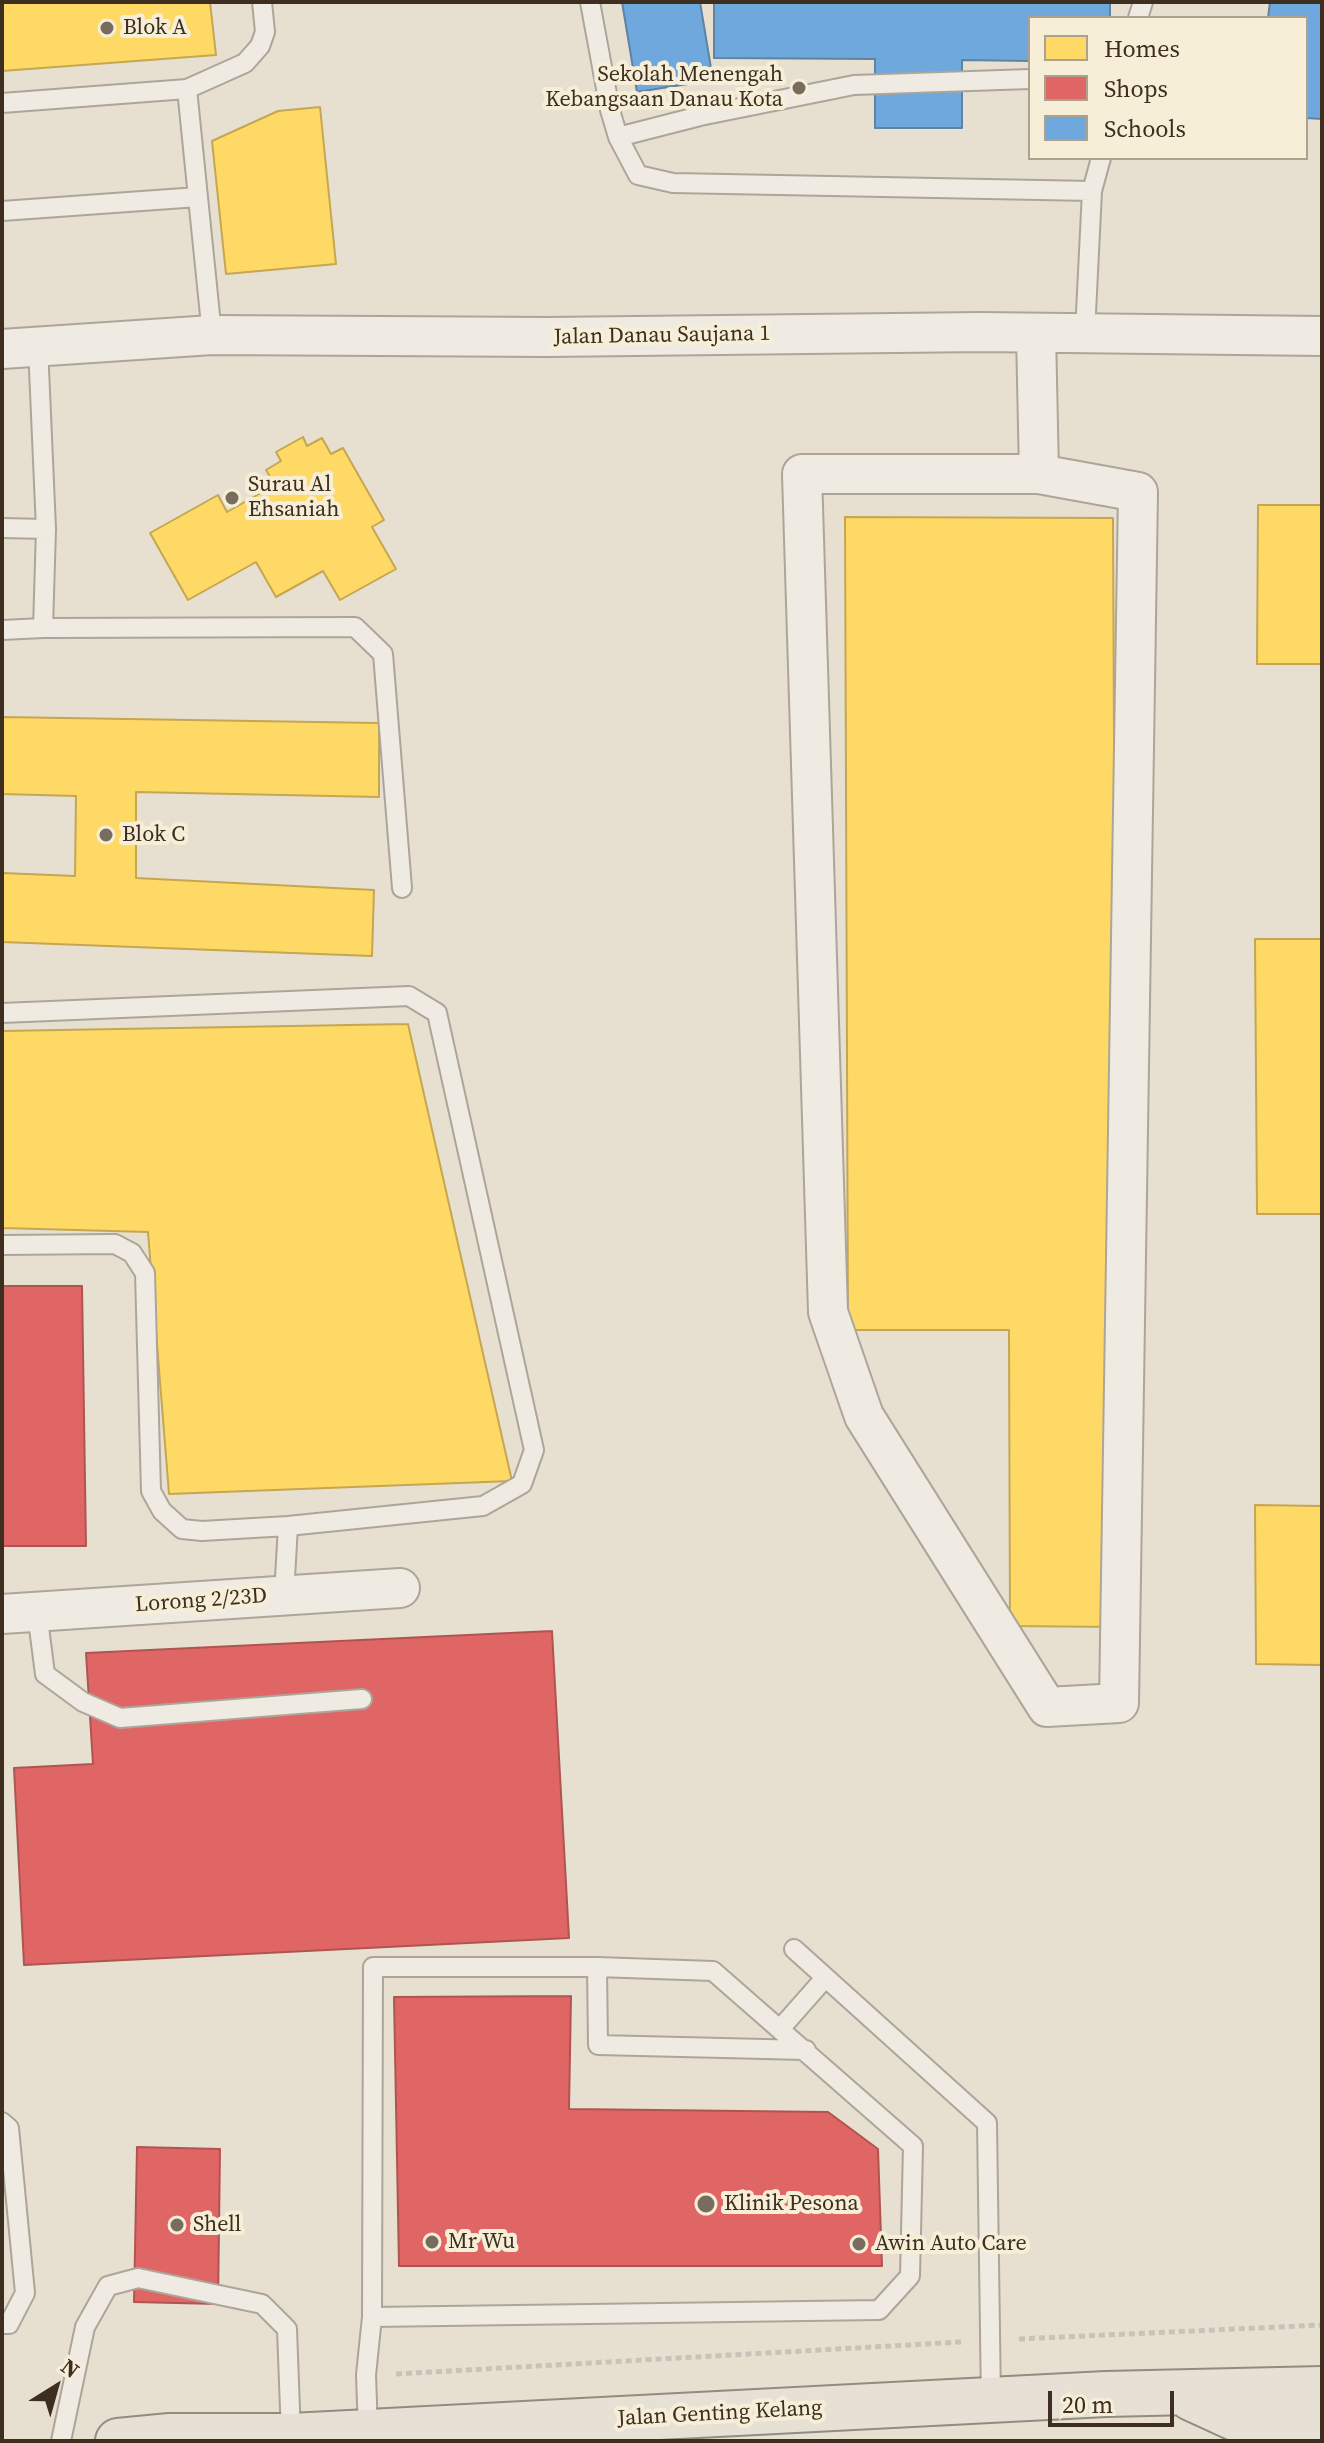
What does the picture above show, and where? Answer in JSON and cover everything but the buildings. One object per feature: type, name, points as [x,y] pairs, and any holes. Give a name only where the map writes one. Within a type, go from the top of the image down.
[{"type":"main road","name":"Jalan Genting Kelang","points":[[118,2441],[170,2436],[291,2436],[1106,2394],[1322,2389]]},
{"type":"main road","points":[[1178,2393],[1250,2425],[1322,2433]]},
{"type":"street","points":[[1036,333],[1039,474]]},
{"type":"street","name":"Jalan Danau Saujana 1","points":[[20,347],[212,335],[548,337],[1085,333],[1322,336]]},
{"type":"street","points":[[802,474],[1039,474],[1138,492],[1119,1703],[1047,1707],[864,1416],[828,1312],[802,474]]},
{"type":"street","name":"Lorong 2/23D","points":[[19,1613],[400,1588]]},
{"type":"lane","points":[[2,103],[187,89],[245,63],[260,46],[265,32],[262,2]]},
{"type":"lane","points":[[590,2],[610,110],[618,137],[638,175],[673,183],[1092,191]]},
{"type":"lane","points":[[618,137],[700,116],[854,85],[1028,79]]},
{"type":"lane","points":[[187,89],[212,335]]},
{"type":"lane","points":[[1085,333],[1092,191],[1100,160]]},
{"type":"lane","points":[[2,211],[198,197]]},
{"type":"lane","points":[[20,347],[46,529],[43,628]]},
{"type":"lane","points":[[2,528],[46,529]]},
{"type":"lane","points":[[2,630],[355,627],[383,654],[402,888]]},
{"type":"lane","points":[[2,1013],[409,996],[437,1013],[534,1450],[522,1484],[483,1506],[288,1526],[202,1531],[182,1529],[162,1511],[151,1491],[145,1273],[132,1253],[115,1244],[2,1245]]},
{"type":"lane","points":[[284,1595],[288,1526]]},
{"type":"lane","points":[[19,1613],[45,1674],[83,1702],[120,1718],[362,1699]]},
{"type":"lane","points":[[794,1949],[987,2123],[991,2401]]},
{"type":"lane","points":[[368,2431],[366,2375],[372,2317],[373,1967],[597,1967],[713,1971],[913,2146],[910,2276],[879,2310],[372,2317]]},
{"type":"lane","points":[[597,1967],[598,2045],[806,2050]]},
{"type":"lane","points":[[780,2029],[825,1978]]},
{"type":"lane","points":[[2,2122],[9,2128],[25,2293],[9,2324],[2,2324]]},
{"type":"lane","points":[[61,2441],[85,2327],[108,2286],[138,2278],[262,2304],[287,2329],[291,2436]]},
{"type":"path","points":[[366,2375],[1322,2325]]},
{"type":"place","name":"Blok A","points":[[107,28]]},
{"type":"place","name":"Sekolah Menengah Kebangsaan Danau Kota","points":[[799,88]]},
{"type":"place","name":"Surau Al Ehsaniah","points":[[232,498]]},
{"type":"place","name":"Blok C","points":[[106,835]]},
{"type":"place","name":"Klinik Pesona","points":[[706,2204]]},
{"type":"place","name":"Shell","points":[[177,2225]]},
{"type":"place","name":"Mr Wu","points":[[432,2242]]},
{"type":"place","name":"Awin Auto Care","points":[[859,2244]]}]
